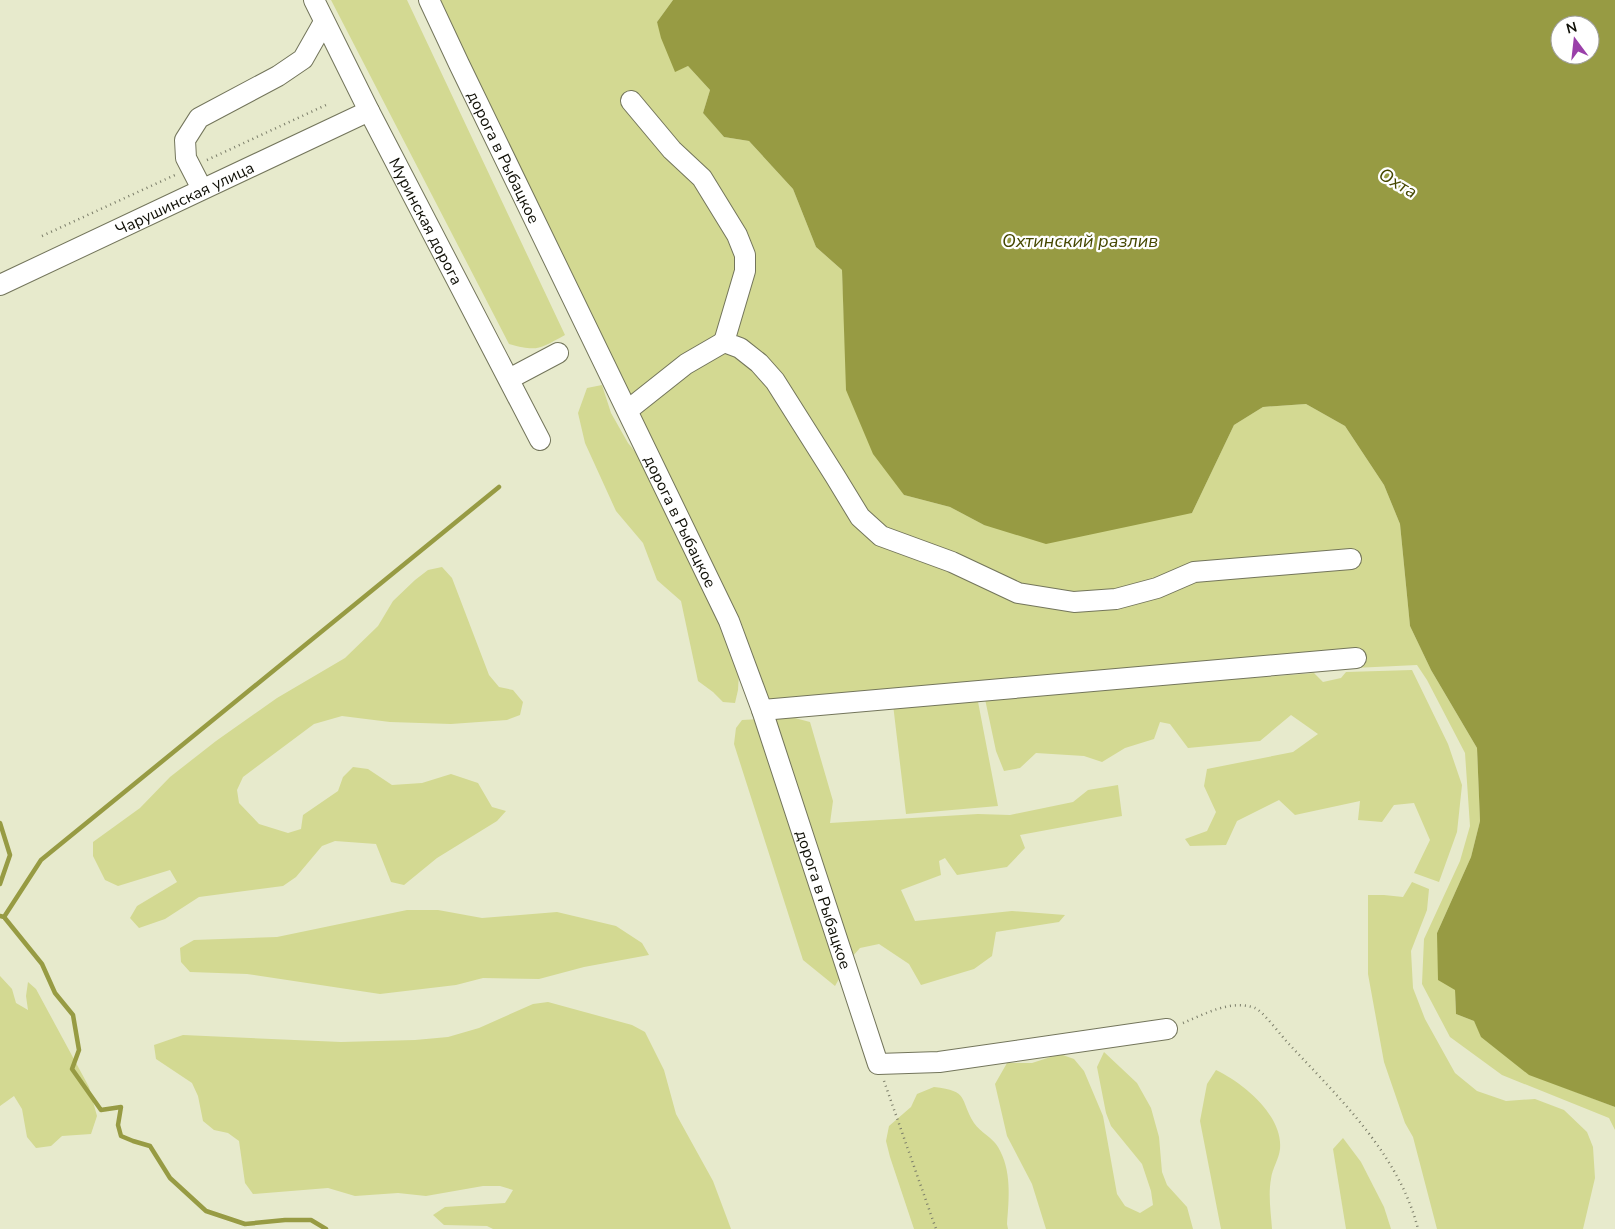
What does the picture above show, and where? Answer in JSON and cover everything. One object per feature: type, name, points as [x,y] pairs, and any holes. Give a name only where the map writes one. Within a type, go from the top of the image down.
[{"type":"street","name":"Муринская дорога","points":[[314,0],[369,111],[540,440]]},
{"type":"street","name":"дорога в Рыбацкое","points":[[429,0],[729,621],[762,710],[878,1064]]},
{"type":"street","points":[[202,189],[186,158],[185,140],[200,118],[278,76],[302,59],[324,22]]},
{"type":"street","points":[[628,410],[686,364],[724,342],[745,271],[745,255],[738,234],[702,178],[672,150],[630,101]]},
{"type":"street","name":"Чарушинская улица","points":[[0,285],[369,111]]},
{"type":"street","points":[[724,342],[740,348],[759,363],[775,381],[860,517],[881,536],[952,562],[1018,593],[1074,602],[1116,599],[1157,588],[1194,572],[1351,559]]},
{"type":"street","points":[[509,379],[558,353]]},
{"type":"street","points":[[762,710],[1356,658]]},
{"type":"street","points":[[878,1064],[939,1062],[1167,1029]]},
{"type":"path","points":[[1167,1029],[1224,1006],[1240,1005],[1257,1008],[1288,1044],[1338,1095],[1386,1158],[1414,1213],[1418,1229]]},
{"type":"path","points":[[878,1064],[936,1229]]},
{"type":"shaded area","points":[[331,0],[407,0],[565,335],[538,348],[526,348],[509,344]]},
{"type":"shaded area","points":[[432,0],[673,0],[657,22],[675,71],[688,66],[710,90],[703,113],[724,137],[749,141],[793,189],[816,247],[842,270],[847,390],[904,495],[950,507],[984,525],[1192,513],[1234,425],[1263,407],[1306,404],[1345,426],[1384,485],[1400,524],[1410,626],[1431,670],[1477,748],[1480,821],[1471,857],[1437,933],[1455,990],[1456,1014],[1474,1021],[1482,1037],[1529,1074],[1615,1107],[1615,1130],[1609,1118],[1502,1075],[1450,1037],[1422,984],[1424,939],[1460,861],[1470,826],[1465,753],[1427,680],[1417,665],[975,686],[998,806],[906,814],[892,696],[764,703]]},
{"type":"shaded area","points":[[602,385],[611,413],[628,443],[649,469],[724,623],[739,673],[735,703],[723,702],[698,681],[681,601],[657,580],[643,543],[616,511],[585,443],[578,413],[587,388]]},
{"type":"shaded area","points":[[442,567],[452,578],[489,675],[499,687],[513,690],[523,702],[520,715],[507,720],[451,724],[390,722],[342,716],[314,724],[243,777],[237,790],[239,803],[259,824],[288,833],[301,829],[303,815],[338,791],[343,777],[353,767],[368,769],[392,785],[422,783],[451,774],[478,783],[492,807],[506,811],[497,821],[437,858],[404,885],[391,882],[376,844],[335,841],[322,846],[296,877],[283,886],[199,897],[165,919],[139,928],[130,918],[137,906],[177,882],[170,870],[118,886],[105,880],[93,856],[93,842],[140,808],[170,777],[216,741],[277,698],[345,658],[378,626],[393,601],[415,580],[428,570]]},
{"type":"shaded area","points":[[1412,670],[1448,744],[1462,785],[1457,832],[1439,882],[1414,873],[1430,840],[1414,803],[1394,805],[1382,822],[1358,820],[1360,801],[1295,815],[1279,800],[1237,821],[1226,845],[1190,846],[1185,839],[1207,831],[1216,812],[1204,786],[1207,769],[1293,752],[1318,734],[1291,715],[1260,741],[1188,748],[1170,724],[1160,722],[1154,739],[1125,748],[1102,762],[1084,756],[1036,753],[1020,768],[1004,771],[996,751],[985,699],[1314,673],[1323,682],[1341,678],[1346,672]]},
{"type":"shaded area","points":[[791,717],[810,722],[833,801],[830,823],[978,814],[1010,815],[1073,802],[1088,790],[1118,785],[1122,816],[1020,835],[1025,848],[1007,867],[957,875],[945,858],[939,861],[941,875],[901,890],[915,921],[1012,911],[1065,915],[1059,922],[996,932],[992,956],[974,969],[921,985],[909,964],[879,944],[860,948],[851,958],[835,986],[803,960],[734,744],[736,728],[742,720]]},
{"type":"shaded area","points":[[1412,882],[1429,889],[1427,910],[1411,951],[1413,988],[1425,1019],[1455,1073],[1477,1091],[1506,1101],[1535,1099],[1564,1110],[1587,1132],[1593,1147],[1595,1178],[1583,1229],[1437,1229],[1413,1137],[1405,1123],[1384,1062],[1368,974],[1368,895],[1403,897]]},
{"type":"shaded area","points":[[407,910],[438,910],[482,918],[557,912],[616,926],[642,943],[649,955],[584,967],[539,979],[483,978],[456,985],[380,994],[247,974],[190,972],[181,962],[180,948],[194,940],[277,937]]},
{"type":"shaded area","points":[[0,976],[12,989],[16,1003],[28,1010],[26,996],[28,982],[36,989],[89,1087],[97,1116],[91,1134],[62,1136],[51,1146],[36,1148],[27,1137],[22,1109],[14,1096],[0,1106]]},
{"type":"shaded area","points":[[548,1002],[632,1025],[645,1032],[664,1070],[676,1114],[713,1181],[731,1229],[493,1229],[487,1226],[444,1225],[433,1215],[445,1207],[505,1203],[513,1190],[500,1186],[483,1186],[426,1196],[398,1193],[355,1196],[328,1188],[253,1194],[245,1183],[239,1141],[228,1133],[214,1130],[203,1121],[198,1096],[192,1083],[156,1059],[154,1045],[183,1035],[341,1042],[448,1037],[479,1028],[533,1004]]},
{"type":"shaded area","points":[[1104,1052],[1137,1083],[1151,1108],[1159,1137],[1162,1172],[1167,1185],[1187,1207],[1193,1229],[1046,1229],[1032,1184],[1007,1136],[995,1084],[1007,1063],[1032,1063],[1060,1054],[1074,1059],[1084,1071],[1103,1116],[1117,1194],[1125,1206],[1140,1213],[1153,1205],[1151,1191],[1142,1164],[1111,1126],[1106,1113],[1097,1067]]},
{"type":"shaded area","points":[[1216,1070],[1249,1092],[1268,1112],[1275,1124],[1279,1136],[1280,1149],[1270,1185],[1272,1229],[1221,1229],[1200,1121],[1207,1084]]},
{"type":"shaded area","points":[[934,1087],[959,1094],[974,1123],[998,1147],[1008,1175],[1008,1229],[914,1229],[886,1141],[889,1126],[911,1107],[917,1094]]},
{"type":"shaded area","points":[[1343,1138],[1361,1162],[1384,1207],[1391,1229],[1346,1229],[1333,1149]]},
{"type":"water","name":"Охтинский разлив","points":[[673,0],[1615,0],[1615,1107],[1529,1075],[1481,1037],[1474,1021],[1456,1014],[1455,990],[1438,980],[1437,933],[1471,857],[1480,821],[1477,748],[1431,670],[1410,626],[1400,524],[1384,485],[1345,426],[1306,404],[1263,407],[1234,425],[1192,513],[1046,544],[984,525],[950,507],[904,495],[873,454],[846,390],[842,270],[816,247],[793,189],[749,141],[724,137],[703,113],[710,90],[688,66],[675,72],[661,38],[657,22]]},
{"type":"waterway","points":[[4,917],[41,860],[499,487]]},
{"type":"waterway","points":[[0,823],[10,855],[0,884]]},
{"type":"waterway","points":[[0,916],[4,917],[42,964],[55,993],[73,1015],[79,1050],[72,1069],[101,1110],[121,1107],[118,1125],[121,1136],[150,1146],[170,1178],[206,1211],[245,1224],[285,1220],[311,1220],[326,1229]]},
{"type":"water label","name":"Охта","points":[[1398,183]]}]
